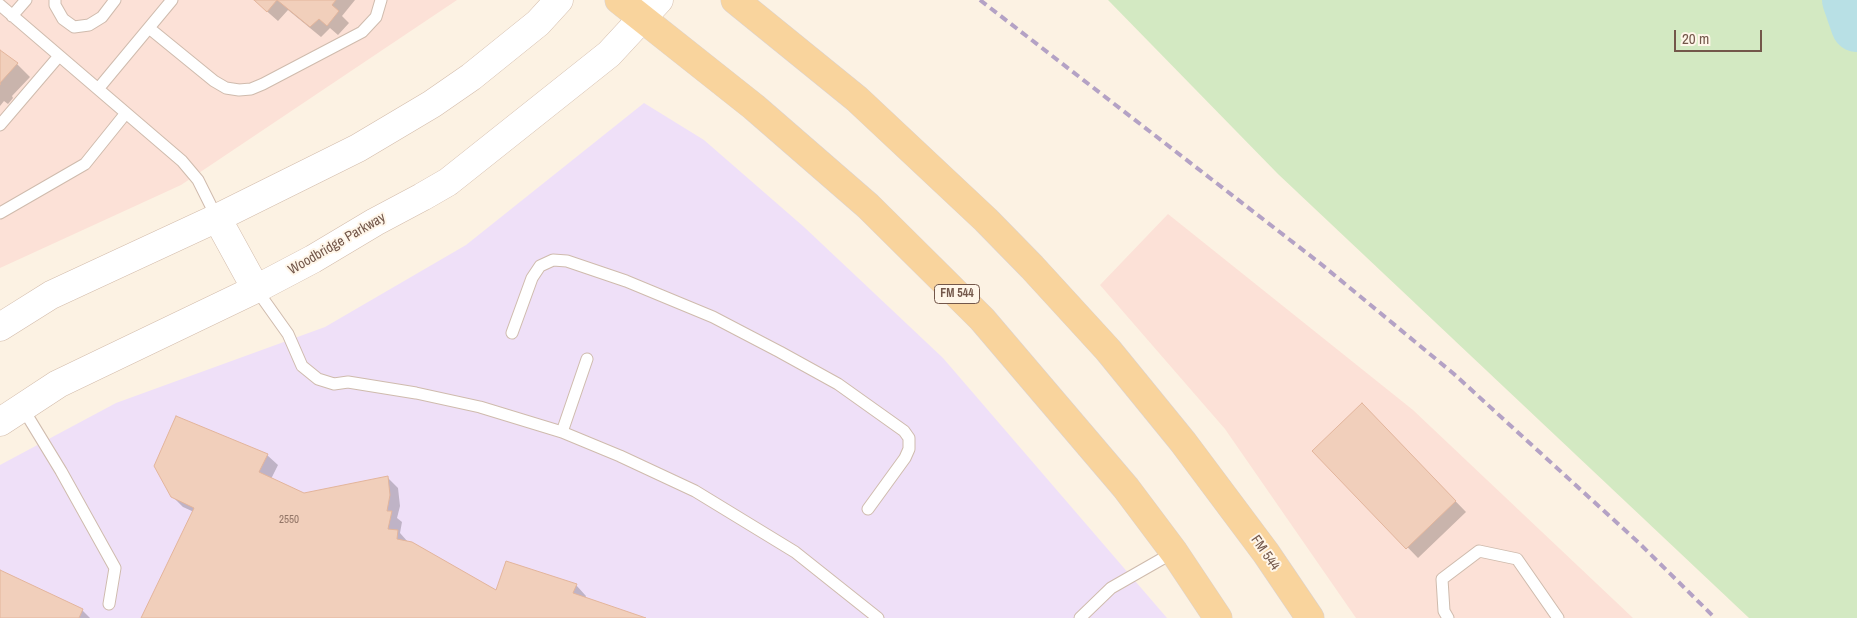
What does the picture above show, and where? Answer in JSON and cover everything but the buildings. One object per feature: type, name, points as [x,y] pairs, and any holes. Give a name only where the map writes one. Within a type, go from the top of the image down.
[{"type":"main road","points":[[0,326],[51,295],[217,218],[358,148],[432,104],[471,77],[538,23],[559,0]]},
{"type":"main road","name":"FM 544","points":[[619,0],[651,10],[754,107],[868,206],[982,319],[1126,488],[1174,552],[1218,618]]},
{"type":"main road","name":"FM 544","points":[[735,0],[857,99],[986,220],[1032,266],[1108,350],[1183,442],[1266,553],[1310,618]]},
{"type":"main road","name":"Woodbridge Parkway","points":[[11,414],[58,384],[256,289],[448,182],[609,54],[651,10]]},
{"type":"main road","points":[[217,218],[256,289]]},
{"type":"lane","points":[[12,16],[26,0]]},
{"type":"lane","points":[[55,0],[55,5],[63,19],[74,27],[89,25],[102,17],[116,0]]},
{"type":"lane","points":[[98,89],[172,0]]},
{"type":"lane","points":[[149,28],[214,81],[226,88],[251,89],[362,32],[376,17],[381,0]]},
{"type":"lane","points":[[0,5],[168,148],[198,180],[217,218]]},
{"type":"lane","points":[[0,125],[59,56]]},
{"type":"lane","points":[[0,212],[85,164],[126,113]]},
{"type":"lane","points":[[512,333],[532,278],[540,266],[553,260],[567,261],[626,281],[713,317],[838,384],[904,431],[909,438],[909,449],[905,458],[868,509]]},
{"type":"lane","points":[[256,289],[288,334],[302,366],[318,378],[334,384],[348,382],[416,393],[480,407],[562,432],[620,456],[695,491],[795,552],[878,618]]},
{"type":"lane","points":[[562,432],[587,359]]},
{"type":"lane","points":[[11,414],[61,471],[116,568],[109,604]]},
{"type":"lane","points":[[1448,618],[1444,611],[1442,579],[1479,551],[1517,559],[1558,618]]},
{"type":"lane","points":[[1080,618],[1111,588],[1174,552]]},
{"type":"shaded area","points":[[0,0],[457,0],[181,185],[0,268]]},
{"type":"shaded area","points":[[644,103],[704,140],[804,227],[943,358],[1167,618],[0,618],[0,465],[116,403],[325,327],[466,245]]},
{"type":"shaded area","points":[[1168,214],[1413,410],[1633,618],[1356,618],[1225,429],[1100,285]]},
{"type":"green space","points":[[1108,0],[1857,0],[1857,618],[1749,618],[1278,174]]},
{"type":"waterway","points":[[1848,0],[1857,26]]},
{"type":"railway","points":[[980,0],[1321,264],[1454,374],[1638,542],[1715,618]]}]
